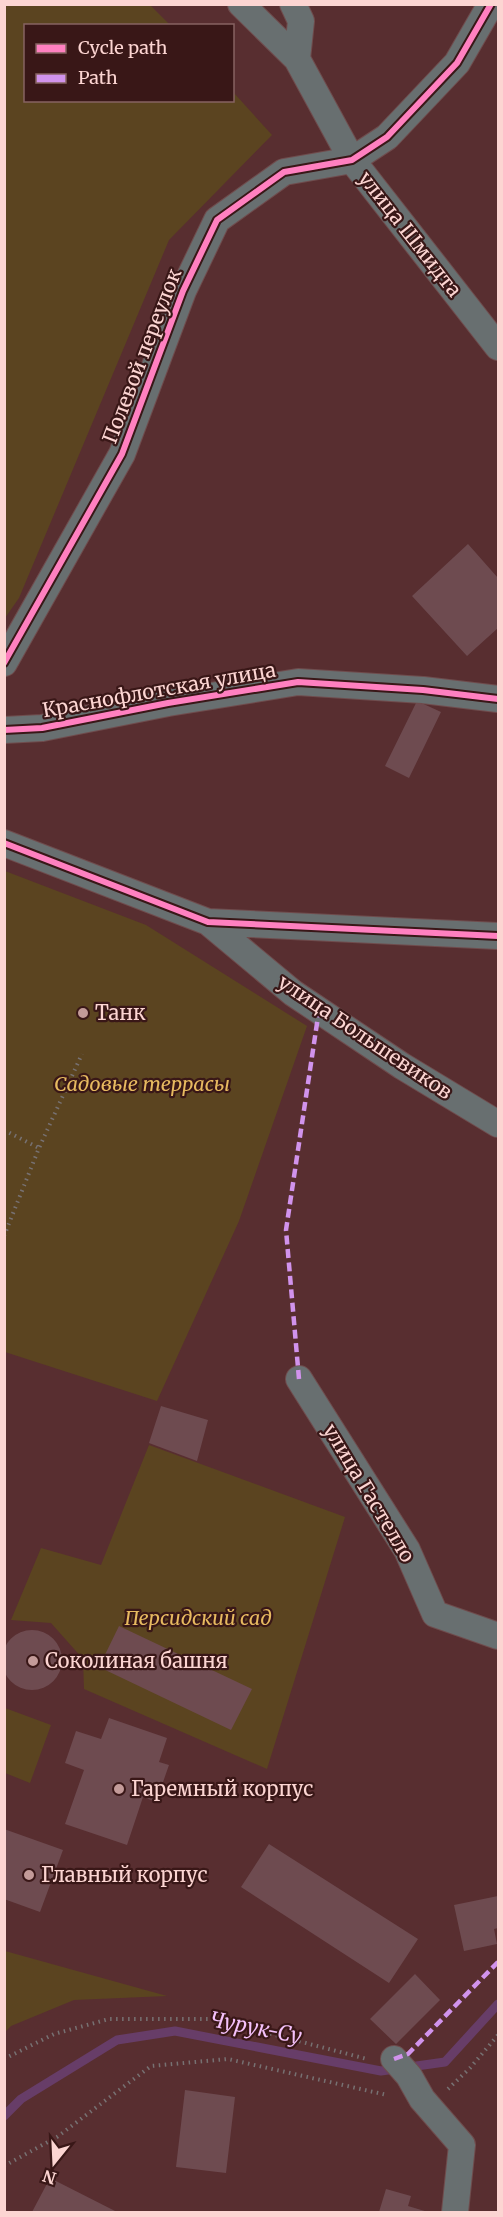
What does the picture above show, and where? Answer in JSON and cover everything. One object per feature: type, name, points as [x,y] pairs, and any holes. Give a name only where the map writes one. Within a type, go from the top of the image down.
[{"type":"street","name":"улица Шмидта","points":[[241,4],[297,59],[352,160],[498,347]]},
{"type":"street","points":[[293,4],[301,21],[297,59]]},
{"type":"street","name":"Полевой переулок","points":[[4,663],[122,454],[183,291],[217,220],[284,172],[352,160],[387,137],[457,63],[491,4]]},
{"type":"street","name":"Краснофлотская улица","points":[[4,730],[42,728],[168,703],[298,682],[423,690],[498,699]]},
{"type":"street","points":[[4,843],[208,922],[498,936]]},
{"type":"street","name":"улица Большевиков","points":[[208,922],[293,993],[402,1066],[498,1124]]},
{"type":"street","name":"улица Гастелло","points":[[299,1379],[407,1550],[435,1614],[498,1636]]},
{"type":"street","points":[[402,2068],[422,2099],[462,2145],[455,2212]]},
{"type":"path","points":[[4,1236],[39,1148],[82,1054]]},
{"type":"path","points":[[4,1130],[39,1148]]},
{"type":"path","points":[[4,2059],[54,2034],[109,2019],[214,2019],[402,2068]]},
{"type":"path","points":[[4,2166],[57,2137],[151,2066],[228,2059],[407,2100],[422,2099],[439,2097],[470,2068],[498,2034]]},
{"type":"green space","points":[[5,4],[150,5],[169,24],[24,24],[24,102],[234,102],[234,93],[272,135],[169,240],[19,598],[5,618]]},
{"type":"green space","name":"Садовые террасы","points":[[5,871],[146,925],[307,1026],[239,1221],[157,1401],[5,1352]]},
{"type":"green space","name":"Персидский сад","points":[[149,1445],[345,1517],[267,1769],[84,1689],[83,1659],[51,1623],[11,1620],[41,1548],[101,1565]]},
{"type":"green space","points":[[5,1708],[51,1725],[30,1783],[5,1773]]},
{"type":"green space","points":[[5,1951],[167,1996],[74,2000],[11,2026],[5,2032]]},
{"type":"building","points":[[468,544],[498,578],[498,628],[467,656],[412,596]]},
{"type":"building","points":[[417,701],[441,712],[409,778],[385,766]]},
{"type":"building","points":[[161,1406],[208,1420],[197,1461],[149,1443]]},
{"type":"building","points":[[119,1626],[252,1689],[231,1730],[99,1667]]},
{"type":"building","name":"Соколиная башня","points":[[32,1630],[49,1635],[57,1643],[62,1660],[57,1677],[49,1685],[32,1690],[15,1685],[7,1677],[2,1660],[7,1643],[15,1635]]},
{"type":"building","name":"Гаремный корпус","points":[[109,1718],[167,1738],[159,1762],[169,1765],[156,1802],[143,1797],[127,1845],[65,1824],[84,1770],[65,1763],[76,1731],[101,1739]]},
{"type":"building","name":"Главный корпус","points":[[4,1829],[63,1850],[40,1912],[4,1899]]},
{"type":"building","points":[[269,1844],[418,1939],[389,1983],[241,1887]]},
{"type":"building","points":[[498,1896],[498,1928],[494,1929],[497,1944],[464,1951],[454,1905]]},
{"type":"building","points":[[415,1974],[440,2000],[396,2044],[370,2019]]},
{"type":"building","points":[[185,2090],[235,2097],[226,2173],[176,2167]]},
{"type":"building","points":[[50,2178],[117,2212],[32,2212]]},
{"type":"building","points":[[386,2189],[411,2196],[408,2206],[428,2212],[379,2212]]},
{"type":"waterway","name":"Чурук-Су","points":[[4,2116],[21,2099],[117,2040],[175,2031],[381,2071],[445,2062],[498,2004]]},
{"type":"marked path","points":[[299,1379],[286,1230],[319,1010]]},
{"type":"marked path","points":[[394,2059],[408,2054],[498,1962]]},
{"type":"cycle path","points":[[4,663],[122,454],[183,291],[217,220],[284,172],[352,160],[387,137],[457,63],[491,4]]},
{"type":"cycle path","points":[[4,730],[42,728],[168,703],[298,682],[423,690],[498,699]]},
{"type":"cycle path","points":[[4,843],[208,922],[498,936]]},
{"type":"place","name":"Танк","points":[[83,1013]]},
{"type":"place","name":"Соколиная башня","points":[[33,1661]]},
{"type":"place","name":"Гаремный корпус","points":[[119,1789]]},
{"type":"place","name":"Главный корпус","points":[[29,1875]]}]
